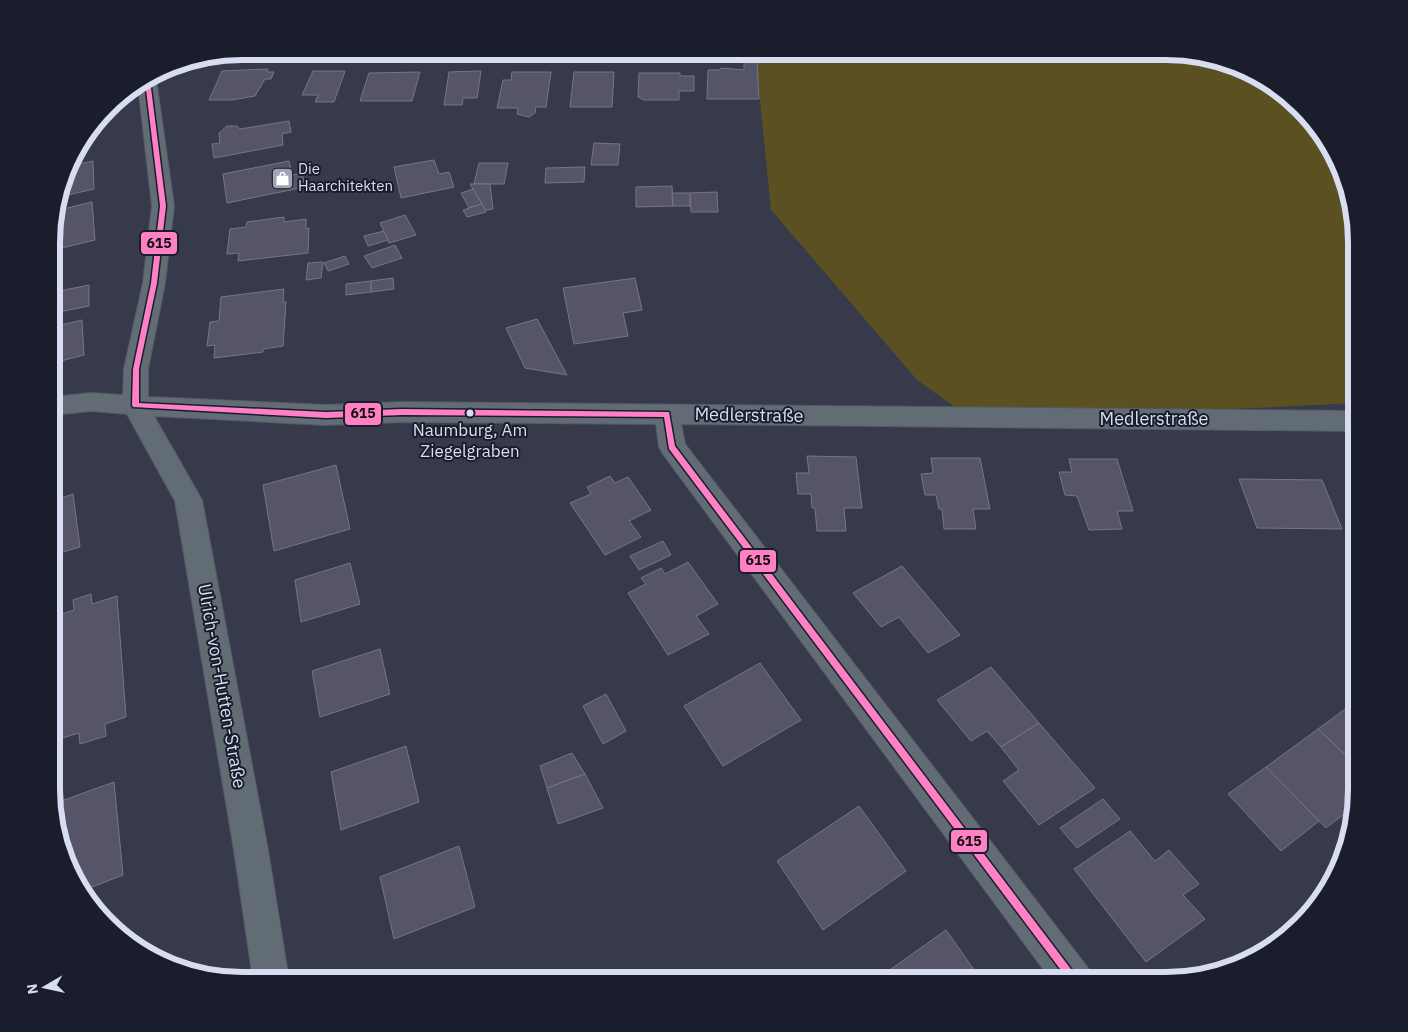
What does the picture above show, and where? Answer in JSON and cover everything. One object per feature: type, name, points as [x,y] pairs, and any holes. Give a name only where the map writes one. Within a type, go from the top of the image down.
[{"type":"street","points":[[135,405],[136,369],[154,282],[163,206],[149,86]]},
{"type":"street","name":"Medlerstraße","points":[[60,405],[91,402],[326,415],[402,412],[1348,421]]},
{"type":"street","name":"Ulrich-von-Hutten-Straße","points":[[135,405],[188,500],[252,850],[270,972]]},
{"type":"street","points":[[667,414],[672,447],[1068,972]]},
{"type":"shaded area","points":[[756,60],[1178,60],[1213,66],[1257,84],[1286,105],[1310,131],[1324,151],[1334,173],[1342,195],[1348,230],[1348,403],[1234,409],[959,410],[917,380],[771,210]]},
{"type":"building","points":[[744,62],[757,62],[759,99],[707,99],[708,70],[719,70],[721,68],[744,70]]},
{"type":"building","points":[[268,69],[267,72],[274,72],[271,79],[265,79],[255,96],[232,100],[209,100],[222,71]]},
{"type":"building","points":[[313,71],[345,71],[334,102],[315,102],[318,95],[302,95]]},
{"type":"building","points":[[481,71],[477,98],[463,98],[462,105],[444,105],[449,72]]},
{"type":"building","points":[[420,72],[412,101],[360,101],[369,73]]},
{"type":"building","points":[[512,72],[551,72],[546,107],[536,107],[535,113],[529,117],[517,114],[518,108],[497,108],[503,80],[511,80]]},
{"type":"building","points":[[574,72],[614,72],[612,107],[570,107]]},
{"type":"building","points":[[639,73],[680,73],[680,76],[694,76],[694,91],[679,91],[679,100],[644,100],[638,97]]},
{"type":"building","points":[[289,121],[291,132],[282,134],[283,145],[214,158],[212,144],[220,143],[219,133],[227,126],[237,126],[240,129]]},
{"type":"building","points":[[594,143],[620,144],[618,165],[591,165]]},
{"type":"building","points":[[434,160],[439,174],[449,172],[454,187],[401,198],[394,167]]},
{"type":"building","points":[[93,161],[94,189],[66,195],[74,173],[78,164]]},
{"type":"building","points":[[289,161],[292,175],[302,173],[305,187],[227,203],[223,174]]},
{"type":"building","points":[[479,163],[508,163],[504,184],[474,184]]},
{"type":"building","points":[[585,167],[584,182],[545,183],[546,168]]},
{"type":"building","points":[[470,184],[490,184],[493,209],[485,210]]},
{"type":"building","points":[[672,186],[673,206],[636,207],[636,187]]},
{"type":"building","points":[[473,189],[482,204],[469,208],[461,193]]},
{"type":"building","points":[[717,192],[718,212],[691,212],[690,193]]},
{"type":"building","points":[[672,193],[690,193],[690,206],[673,206]]},
{"type":"building","points":[[92,202],[95,240],[60,248],[60,230],[64,209]]},
{"type":"building","points":[[482,204],[486,212],[467,217],[463,210]]},
{"type":"building","points":[[405,215],[416,235],[389,243],[380,223]]},
{"type":"building","points":[[284,217],[284,222],[306,219],[306,229],[309,228],[308,253],[238,261],[239,253],[227,254],[230,229],[246,227],[247,222]]},
{"type":"building","points":[[384,231],[388,240],[368,246],[364,236]]},
{"type":"building","points":[[395,245],[402,258],[372,268],[364,256]]},
{"type":"building","points":[[345,256],[349,264],[328,271],[324,263]]},
{"type":"building","points":[[323,262],[321,278],[306,280],[308,263]]},
{"type":"building","points":[[393,278],[394,289],[371,292],[371,281]]},
{"type":"building","points":[[635,278],[642,310],[623,313],[628,336],[574,344],[563,288]]},
{"type":"building","points":[[371,281],[371,292],[346,295],[346,284]]},
{"type":"building","points":[[89,285],[89,306],[60,312],[60,291]]},
{"type":"building","points":[[284,289],[283,302],[286,302],[283,346],[263,349],[263,352],[214,358],[215,345],[207,346],[210,322],[219,321],[221,297]]},
{"type":"building","points":[[537,319],[567,375],[525,368],[506,328]]},
{"type":"building","points":[[82,320],[84,355],[60,361],[60,325]]},
{"type":"building","points":[[807,456],[856,457],[862,508],[844,508],[846,531],[817,531],[815,508],[812,508],[811,494],[798,494],[796,473],[809,473]]},
{"type":"building","points":[[931,458],[980,458],[990,509],[973,509],[976,529],[944,529],[942,509],[939,509],[936,495],[925,495],[921,474],[933,473]]},
{"type":"building","points":[[1069,459],[1117,459],[1133,511],[1117,511],[1122,529],[1089,530],[1077,496],[1065,495],[1059,472],[1072,472]]},
{"type":"building","points":[[336,465],[350,529],[274,551],[263,485]]},
{"type":"building","points":[[610,476],[615,483],[628,477],[651,510],[629,521],[641,537],[605,555],[570,503],[591,494],[587,487]]},
{"type":"building","points":[[1239,479],[1322,480],[1342,529],[1257,528]]},
{"type":"building","points":[[73,494],[80,547],[60,553],[60,499]]},
{"type":"building","points":[[663,541],[671,555],[639,570],[630,556]]},
{"type":"building","points":[[688,562],[718,604],[696,616],[709,634],[668,655],[628,593],[646,584],[641,578],[661,568],[665,574]]},
{"type":"building","points":[[350,563],[360,604],[301,622],[295,580]]},
{"type":"building","points":[[902,566],[960,635],[928,653],[899,617],[881,627],[853,593]]},
{"type":"building","points":[[91,594],[92,604],[117,596],[126,717],[105,724],[106,736],[80,744],[79,733],[60,739],[60,615],[74,610],[73,600]]},
{"type":"building","points":[[380,649],[390,694],[320,717],[312,671]]},
{"type":"building","points":[[760,663],[801,720],[723,766],[684,706]]},
{"type":"building","points":[[991,667],[1039,723],[1001,747],[987,731],[971,741],[937,700]]},
{"type":"building","points":[[606,694],[626,731],[603,744],[583,706]]},
{"type":"building","points":[[1348,707],[1348,757],[1318,729]]},
{"type":"building","points":[[1039,723],[1095,788],[1039,825],[1003,781],[1019,770],[1001,747]]},
{"type":"building","points":[[1318,729],[1348,757],[1348,781],[1346,783],[1348,785],[1348,802],[1346,813],[1326,828],[1266,767]]},
{"type":"building","points":[[406,746],[419,802],[341,830],[331,772]]},
{"type":"building","points":[[572,753],[585,774],[547,788],[540,766]]},
{"type":"building","points":[[1266,767],[1319,821],[1281,851],[1228,794]]},
{"type":"building","points":[[585,774],[603,808],[558,824],[547,788]]},
{"type":"building","points":[[114,782],[123,875],[89,888],[74,859],[66,837],[60,801]]},
{"type":"building","points":[[1103,799],[1120,819],[1077,848],[1060,828]]},
{"type":"building","points":[[859,806],[906,871],[823,930],[777,861]]},
{"type":"building","points":[[1130,831],[1155,861],[1169,850],[1199,884],[1183,895],[1205,919],[1146,962],[1074,869]]},
{"type":"building","points":[[459,846],[475,907],[394,939],[380,877]]},
{"type":"building","points":[[946,930],[976,972],[887,972]]},
{"type":"transit line","name":"615","points":[[135,405],[136,369],[154,283],[163,206],[148,86]]},
{"type":"transit line","name":"615","points":[[135,405],[326,415],[402,412],[667,414]]},
{"type":"transit line","name":"615","points":[[667,414],[672,447],[1068,972]]},
{"type":"place","name":"Die Haarchitekten","points":[[282,178]]},
{"type":"place","name":"Naumburg, Am Ziegelgraben","points":[[470,413]]}]
